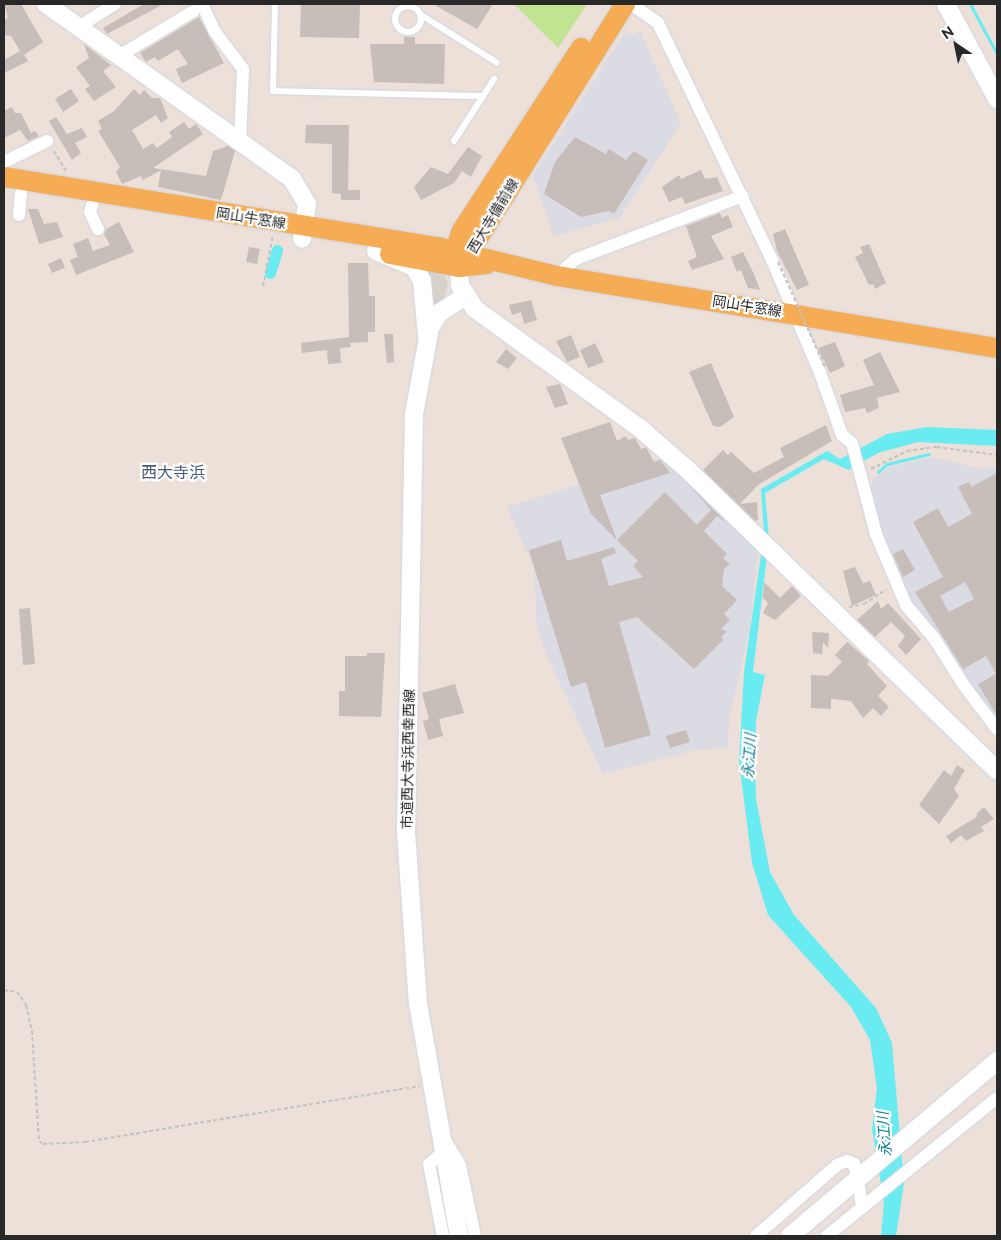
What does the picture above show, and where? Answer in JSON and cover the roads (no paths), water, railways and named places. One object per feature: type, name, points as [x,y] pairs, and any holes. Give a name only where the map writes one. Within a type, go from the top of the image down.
[{"type":"main road","name":"西大寺備前線","points":[[456,255],[461,232],[610,4]]},
{"type":"main road","name":"西大寺備前線","points":[[456,255],[488,220],[625,4]]},
{"type":"main road","name":"岡山牛窓線","points":[[4,178],[304,233],[456,255],[556,276],[997,348]]},
{"type":"main road","name":"岡山牛窓線","points":[[12,192],[274,235],[304,233],[376,251],[456,255]]},
{"type":"street","points":[[46,4],[80,26],[292,179],[303,192],[307,204],[304,233]]},
{"type":"street","points":[[80,26],[115,4]]},
{"type":"street","points":[[631,4],[658,23],[743,196],[795,314],[842,435],[852,443],[876,534],[906,605],[934,638],[964,687],[997,729]]},
{"type":"street","points":[[946,4],[997,100]]},
{"type":"street","points":[[120,56],[198,8],[243,69],[240,143]]},
{"type":"street","points":[[4,162],[47,141]]},
{"type":"street","points":[[12,192],[19,215]]},
{"type":"street","points":[[556,276],[576,258],[743,196]]},
{"type":"street","points":[[92,205],[90,212],[98,229]]},
{"type":"street","points":[[376,251],[414,267],[422,281],[427,337]]},
{"type":"street","points":[[456,255],[465,296],[474,309],[520,344],[642,430],[834,611],[997,772]]},
{"type":"street","name":"市道西大寺浜西幸西線","points":[[460,1236],[430,1084],[412,947],[406,832],[414,414],[427,337],[439,313],[465,296]]},
{"type":"street","points":[[790,1236],[997,1061]]},
{"type":"street","points":[[828,1236],[997,1098]]},
{"type":"street","points":[[438,1129],[460,1165],[475,1236]]},
{"type":"street","points":[[443,1152],[429,1164],[443,1236]]},
{"type":"street","points":[[756,1236],[838,1165],[848,1161],[854,1164],[860,1178],[866,1205]]},
{"type":"lane","points":[[276,4],[273,91],[483,96]]},
{"type":"lane","points":[[421,15],[415,30],[398,28],[397,12],[411,5],[421,15],[496,62]]},
{"type":"lane","points":[[454,141],[494,79]]},
{"type":"water","name":"永江川","points":[[927,427],[997,430],[997,446],[918,442],[878,453],[849,470],[824,459],[765,493],[769,539],[753,672],[765,675],[756,721],[755,762],[756,799],[770,872],[794,915],[876,1008],[892,1043],[904,1183],[896,1236],[881,1236],[884,1202],[872,1129],[877,1088],[870,1040],[851,1007],[768,915],[752,863],[739,761],[744,672],[764,535],[761,489],[827,451],[840,459],[887,434]]},
{"type":"waterway","points":[[970,4],[997,54]]},
{"type":"waterway","points":[[270,273],[277,250]]},
{"type":"waterway","points":[[878,472],[887,464],[929,454]]},
{"type":"district","name":"西大寺浜","points":[[173,473]]}]
